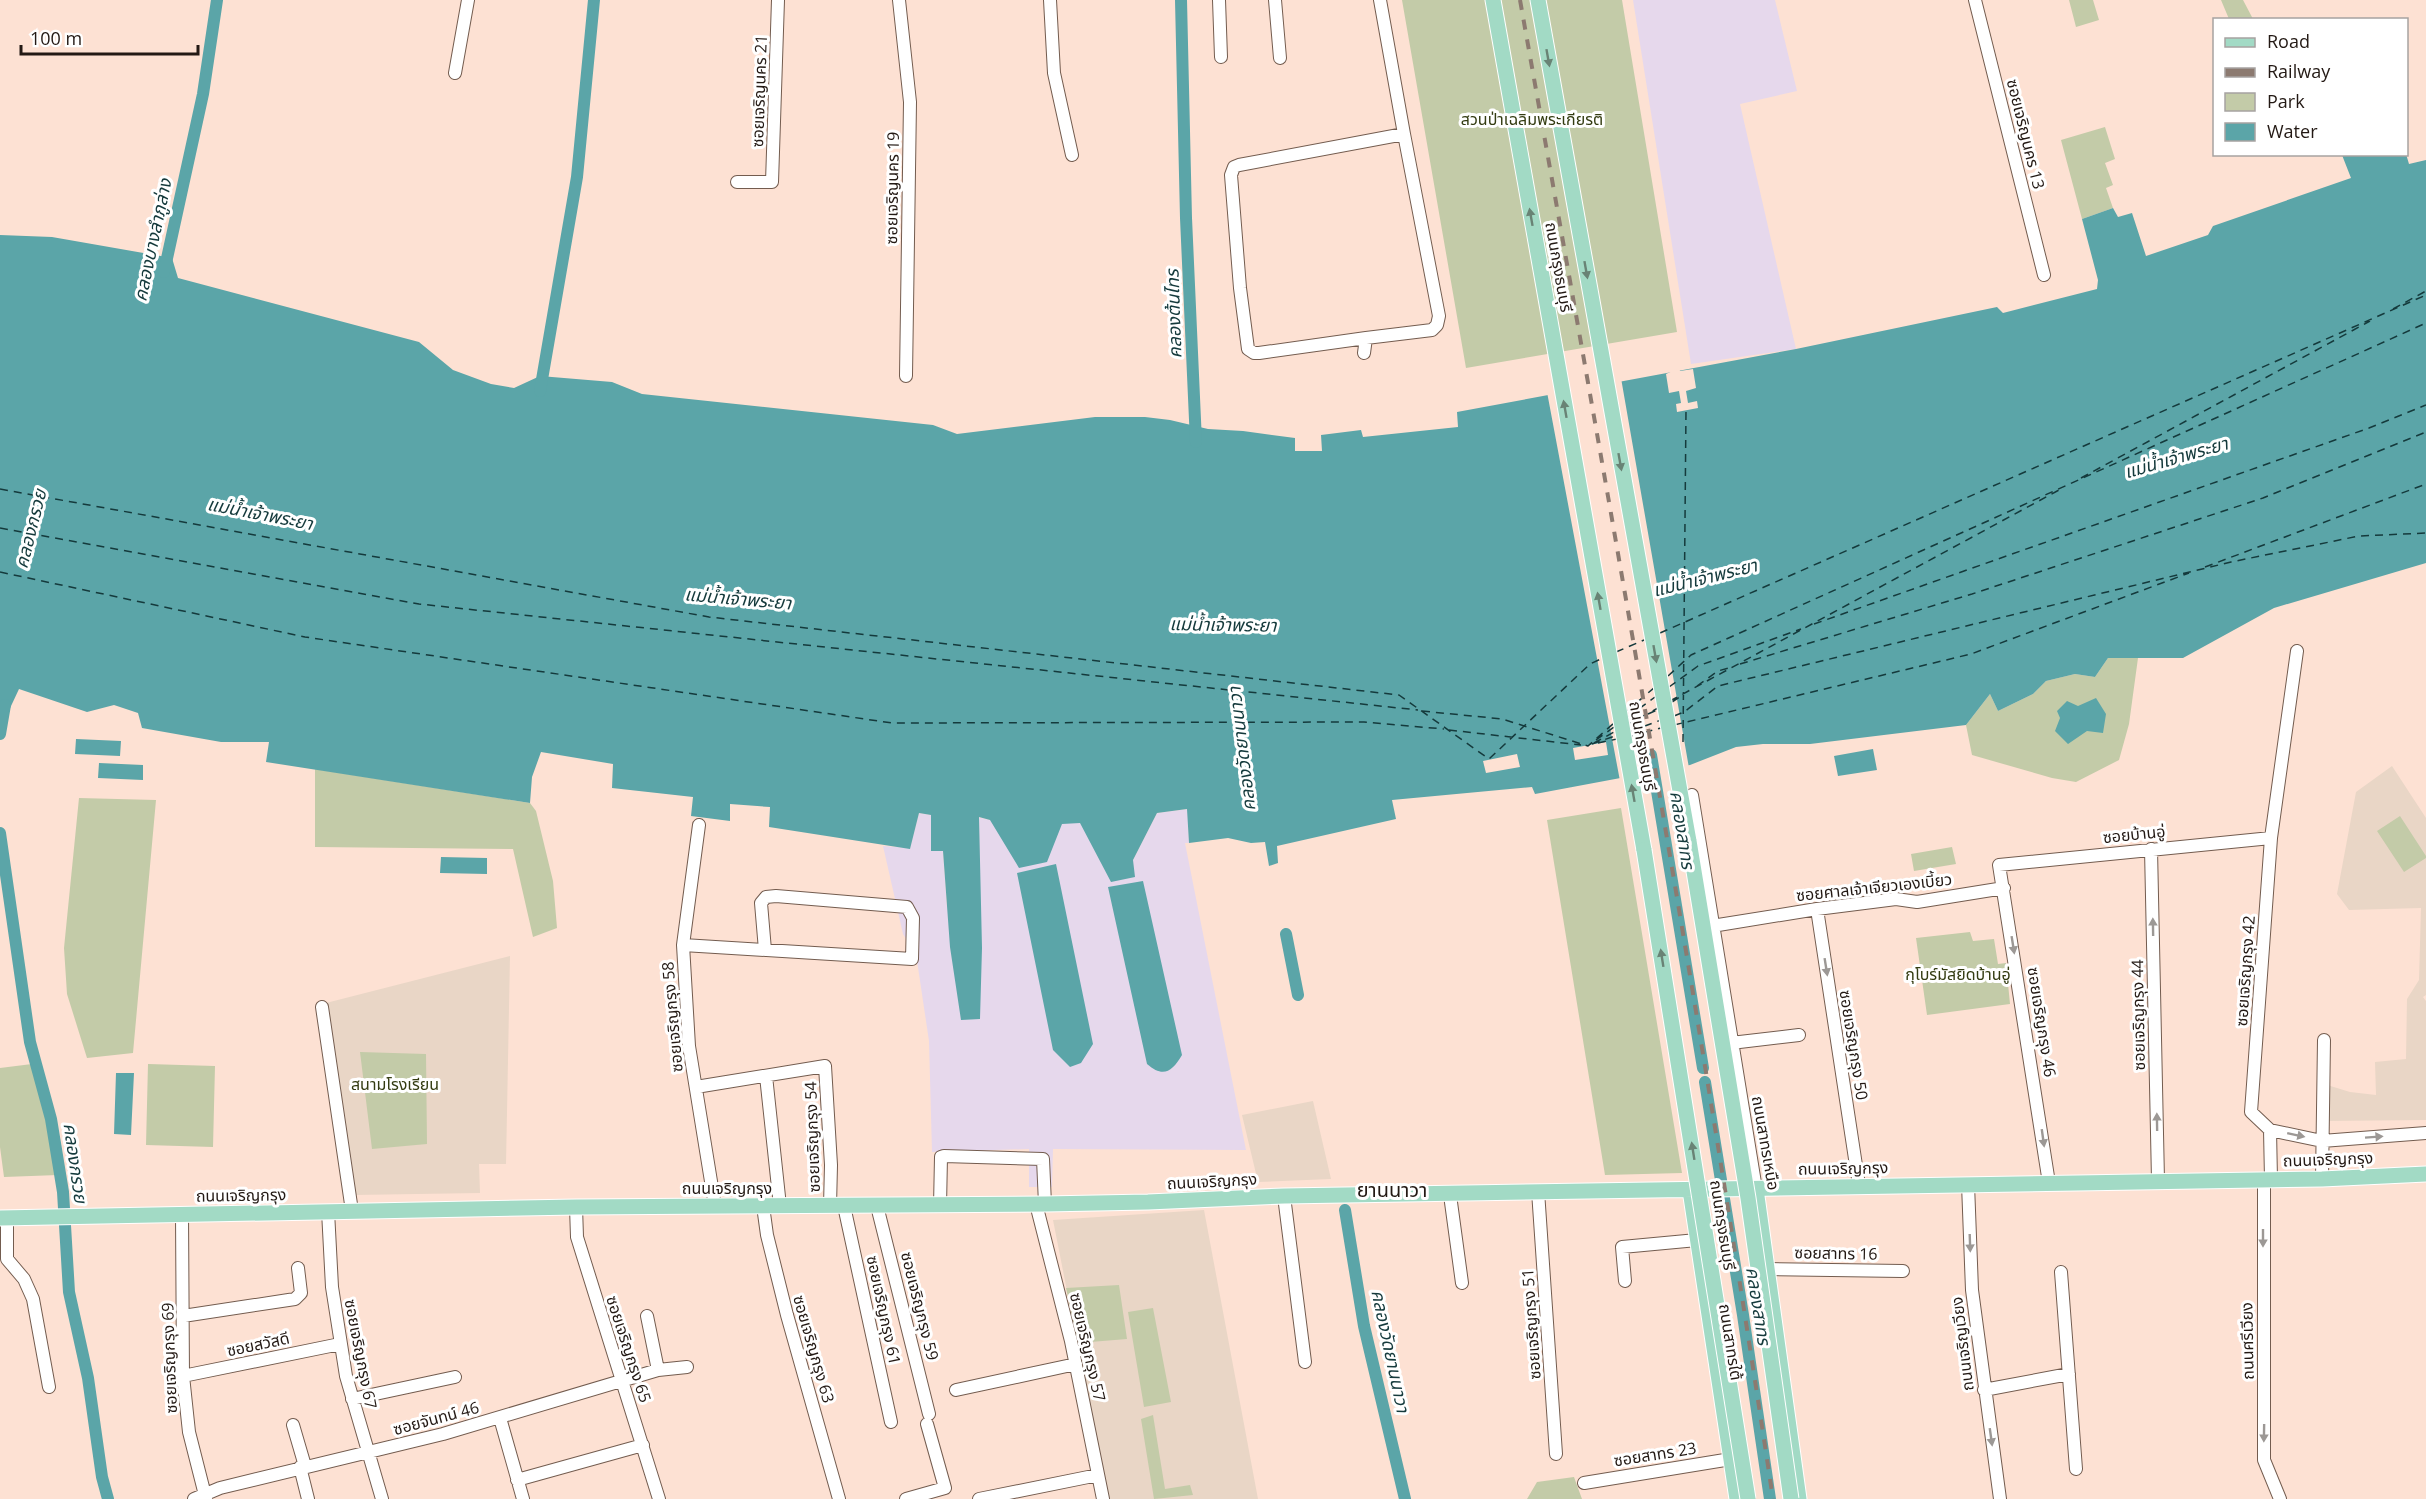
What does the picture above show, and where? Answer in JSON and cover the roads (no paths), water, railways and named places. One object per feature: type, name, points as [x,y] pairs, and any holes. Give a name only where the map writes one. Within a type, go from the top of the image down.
[{"type":"main road","name":"ถนนกรุงธนบุรี","points":[[1493,0],[1644,850],[1748,1499]]},
{"type":"main road","name":"ถนนกรุงธนบุรี","points":[[1538,0],[1689,841],[1750,1210],[1791,1499]]},
{"type":"main road","name":"ถนนเจริญกรุง","points":[[3,1218],[576,1207],[940,1206],[1538,1191],[2322,1179],[2426,1174]]},
{"type":"main road","name":"ถนนสาทรเหนือ","points":[[1756,1189],[1800,1499]]},
{"type":"main road","name":"ถนนสาทรใต้","points":[[1698,1190],[1697,1240],[1737,1499]]},
{"type":"street","points":[[455,73],[468,0]]},
{"type":"street","name":"ซอยเจริญนคร 21","points":[[737,182],[772,182],[778,0]]},
{"type":"street","name":"ซอยเจริญนคร 19","points":[[899,0],[910,102],[906,376]]},
{"type":"street","points":[[1050,0],[1054,73],[1072,155]]},
{"type":"street","points":[[1219,0],[1221,57]]},
{"type":"street","points":[[1275,0],[1280,58]]},
{"type":"street","points":[[1380,0],[1439,316],[1437,325],[1432,330],[1259,353],[1248,349],[1240,288],[1232,171],[1239,165],[1404,134]]},
{"type":"street","name":"ซอยเจริญนคร 13","points":[[1975,0],[2044,275]]},
{"type":"street","points":[[1364,353],[1366,338]]},
{"type":"street","name":"ซอยเจริญกรุง 42","points":[[2271,1130],[2252,1114],[2250,1109],[2271,838],[2297,651]]},
{"type":"street","name":"ถนนสาทรเหนือ","points":[[1692,795],[1756,1189]]},
{"type":"street","name":"ซอยเจริญกรุง 58","points":[[699,825],[683,945],[689,1046],[715,1206]]},
{"type":"street","name":"ซอยบ้านอู่","points":[[1999,865],[2271,838]]},
{"type":"street","name":"ซอยเจริญกรุง 44","points":[[2151,849],[2157,1180]]},
{"type":"street","name":"ซอยเจริญกรุง 46","points":[[1999,865],[2049,1183]]},
{"type":"street","name":"ซอยศาลเจ้าเจียวเองเบี้ยว","points":[[1712,926],[1817,909],[1896,899],[1917,902],[2004,888]]},
{"type":"street","points":[[683,945],[912,959],[913,918],[907,907],[766,897],[761,903],[765,950]]},
{"type":"street","name":"ซอยเจริญกรุง 50","points":[[1817,909],[1859,1185]]},
{"type":"street","points":[[322,1007],[352,1211]]},
{"type":"street","points":[[1731,1043],[1799,1035]]},
{"type":"street","points":[[2322,1179],[2324,1040]]},
{"type":"street","name":"ซอยเจริญกรุง 54","points":[[766,1076],[825,1066],[831,1165],[837,1206]]},
{"type":"street","points":[[696,1087],[766,1076],[780,1206]]},
{"type":"street","points":[[2271,1130],[2322,1141],[2426,1133]]},
{"type":"street","name":"ถนนศรีเวียง","points":[[2271,1130],[2267,1179],[2264,1460],[2280,1499]]},
{"type":"street","name":"ซอยเจริญกรุง 57","points":[[940,1206],[941,1157],[1043,1159],[1041,1204],[1103,1499]]},
{"type":"street","name":"ถนนเจริญเวียง","points":[[1968,1184],[1972,1290],[2000,1499]]},
{"type":"street","name":"ซอยเจริญกรุง 51","points":[[1538,1191],[1556,1454]]},
{"type":"street","points":[[1450,1195],[1462,1283]]},
{"type":"street","points":[[1284,1196],[1305,1362]]},
{"type":"street","name":"ซอยเจริญกรุง 63","points":[[763,1206],[767,1235],[787,1315],[839,1499]]},
{"type":"street","name":"ซอยเจริญกรุง 61","points":[[837,1206],[891,1422]]},
{"type":"street","name":"ซอยเจริญกรุง 59","points":[[877,1206],[945,1488],[942,1495]]},
{"type":"street","name":"ซอยเจริญกรุง 65","points":[[576,1207],[577,1237],[659,1499]]},
{"type":"street","name":"ซอยเจริญกรุง 67","points":[[328,1211],[332,1287],[340,1344],[352,1399],[382,1499]]},
{"type":"street","name":"ซอยเจริญกรุง 69","points":[[182,1214],[183,1376],[189,1432],[201,1497]]},
{"type":"street","points":[[3,1218],[7,1259],[24,1279],[33,1299],[49,1387]]},
{"type":"street","points":[[1625,1281],[1622,1247],[1697,1240]]},
{"type":"street","points":[[183,1316],[295,1299],[301,1293],[298,1268]]},
{"type":"street","name":"ซอยสาทร 16","points":[[1768,1269],[1903,1270]]},
{"type":"street","points":[[2061,1272],[2076,1469]]},
{"type":"street","points":[[647,1316],[658,1370]]},
{"type":"street","name":"ซอยสวัสดี","points":[[183,1376],[340,1344]]},
{"type":"street","points":[[956,1390],[1076,1364]]},
{"type":"street","name":"ซอยจันทน์ 46","points":[[201,1497],[302,1467],[500,1418],[658,1370],[687,1367]]},
{"type":"street","points":[[1984,1390],[2069,1374]]},
{"type":"street","points":[[352,1399],[455,1377]]},
{"type":"street","points":[[500,1418],[523,1499]]},
{"type":"street","points":[[293,1425],[308,1499]]},
{"type":"street","points":[[518,1480],[643,1445]]},
{"type":"street","name":"ซอยสาทร 23","points":[[1584,1483],[1731,1459]]},
{"type":"street","points":[[979,1499],[1098,1475]]},
{"type":"street","points":[[906,1499],[942,1495]]},
{"type":"water","name":"แม่น้ำเจ้าพระยา","points":[[2342,156],[2407,156],[2409,164],[2426,160],[2426,563],[2274,608],[2183,658],[2108,658],[2095,677],[2075,674],[2046,681],[2033,694],[1998,711],[1990,694],[1966,725],[1810,744],[1763,744],[1736,747],[1690,765],[1535,794],[1532,787],[1392,800],[1396,819],[1277,846],[1278,863],[1269,866],[1265,842],[1251,843],[1228,838],[1189,843],[1187,809],[1157,813],[1133,860],[1135,877],[1111,882],[1080,823],[1062,824],[1047,862],[1019,868],[990,820],[979,817],[982,948],[980,1019],[961,1020],[950,947],[943,851],[931,851],[931,815],[919,813],[910,849],[769,827],[770,807],[730,804],[730,821],[691,816],[693,797],[612,788],[613,764],[541,752],[532,777],[530,803],[266,762],[269,742],[221,742],[142,728],[138,713],[114,705],[87,712],[19,689],[4,721],[0,719],[0,235],[52,237],[172,258],[178,278],[419,342],[453,370],[491,384],[514,388],[540,376],[612,382],[642,394],[933,425],[957,434],[1095,417],[1145,417],[1208,429],[1295,438],[1295,451],[1322,451],[1321,435],[1361,430],[1363,437],[1458,427],[1457,412],[1796,349],[1997,307],[2003,313],[2097,289],[2098,280],[2082,219],[2113,208],[2118,217],[2132,213],[2146,256],[2208,235],[2213,226],[2351,178]]},
{"type":"water","points":[[2096,698],[2106,714],[2103,733],[2087,731],[2068,744],[2055,731],[2060,718],[2057,711],[2067,701],[2078,706]]},
{"type":"water","points":[[76,739],[121,741],[120,756],[75,754]]},
{"type":"water","points":[[1873,749],[1877,770],[1838,776],[1834,756]]},
{"type":"water","points":[[99,763],[143,765],[143,780],[98,778]]},
{"type":"water","points":[[441,857],[487,858],[487,874],[440,873]]},
{"type":"water","points":[[1056,864],[1093,1044],[1081,1063],[1070,1067],[1053,1050],[1017,873]]},
{"type":"water","points":[[1143,881],[1182,1055],[1175,1066],[1162,1072],[1147,1064],[1108,887]]},
{"type":"water","points":[[116,1073],[134,1073],[131,1135],[114,1134]]},
{"type":"waterway","name":"คลองบางลำภูล่าง","points":[[164,272],[203,94],[217,0]]},
{"type":"waterway","points":[[540,391],[577,177],[594,0]]},
{"type":"waterway","name":"คลองต้นไทร","points":[[1181,0],[1186,218],[1196,442]]},
{"type":"waterway","name":"คลองกรวย","points":[[0,734],[5,705]]},
{"type":"waterway","name":"คลองสาทร","points":[[1651,755],[1703,1068]]},
{"type":"waterway","name":"คลองกรวย","points":[[0,833],[30,1042],[51,1119],[63,1192],[69,1292],[88,1378],[102,1477],[108,1499]]},
{"type":"waterway","name":"คลองวัดยานนาวา","points":[[1286,934],[1298,995]]},
{"type":"waterway","name":"คลองสาทร","points":[[1705,1082],[1770,1499]]},
{"type":"waterway","name":"คลองวัดยานนาวา","points":[[1345,1210],[1364,1326],[1405,1499]]},
{"type":"railway","points":[[1520,0],[1683,936],[1773,1499]]},
{"type":"district","name":"ยานนาวา","points":[[1392,1190]]},
{"type":"park label","name":"สวนป่าเฉลิมพระเกียรติ","points":[[1532,119]]},
{"type":"park label","name":"กุโบร์มัสยิดบ้านอู่","points":[[1958,974]]},
{"type":"park label","name":"สนามโรงเรียน","points":[[395,1084]]}]
